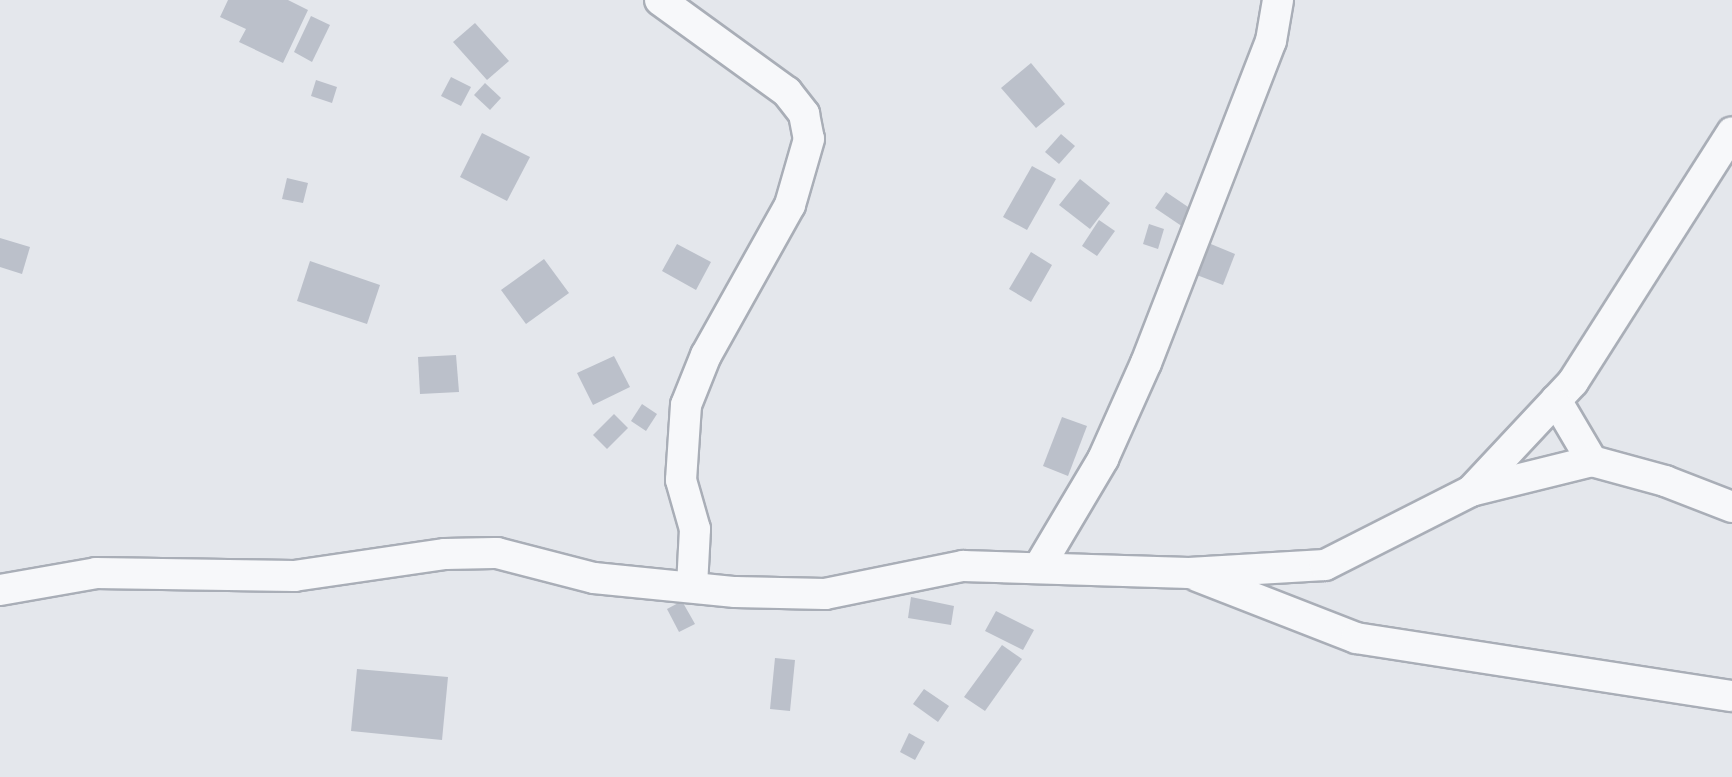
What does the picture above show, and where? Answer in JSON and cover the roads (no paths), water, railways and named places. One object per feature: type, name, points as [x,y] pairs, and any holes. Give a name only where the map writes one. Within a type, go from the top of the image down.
[{"type":"street","points":[[660,0],[787,92],[804,114],[809,139],[790,205],[706,355],[686,405],[681,480],[695,529],[692,586]]},
{"type":"street","points":[[1039,567],[1103,459],[1146,363],[1271,41],[1278,0]]},
{"type":"street","points":[[1471,491],[1573,382],[1732,132]]},
{"type":"street","points":[[1556,400],[1592,460]]},
{"type":"street","points":[[0,590],[96,573],[294,576],[445,554],[497,553],[594,578],[735,592],[825,594],[963,566],[1189,573],[1325,565],[1471,491],[1592,460],[1665,481],[1732,507]]},
{"type":"street","points":[[1189,573],[1356,638],[1732,696]]}]
